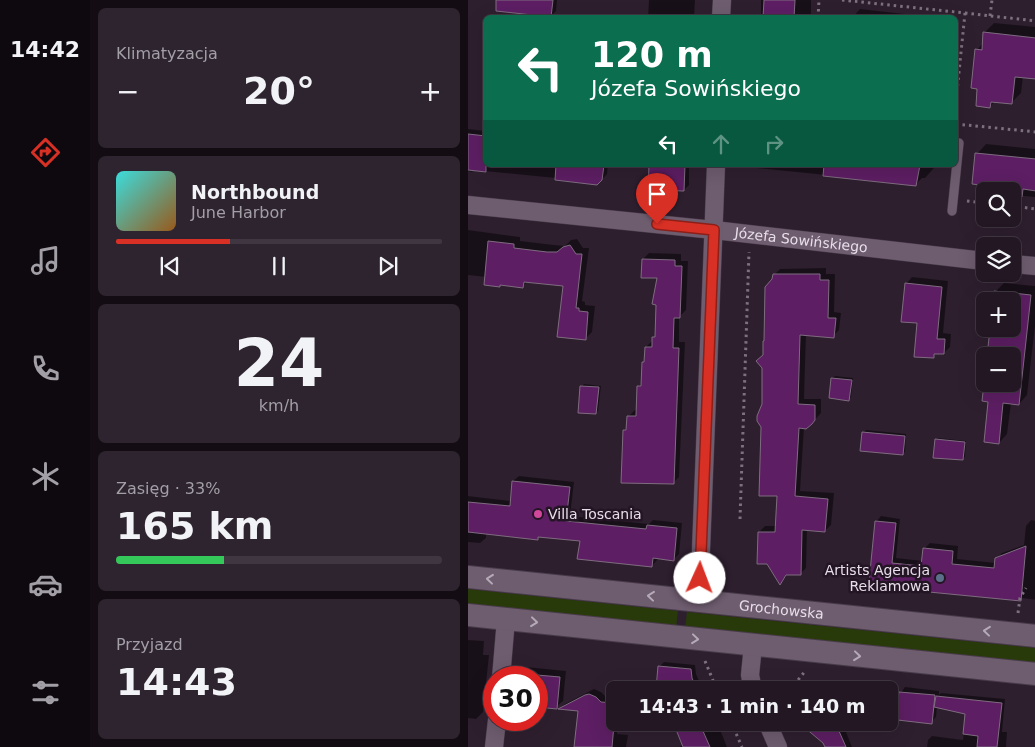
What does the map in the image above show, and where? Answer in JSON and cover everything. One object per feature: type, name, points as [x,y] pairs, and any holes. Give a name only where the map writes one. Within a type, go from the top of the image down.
[{"type":"street","points":[[721,15],[722,0]]},
{"type":"street","points":[[699,601],[716,167]]},
{"type":"street","name":"Józefa Sowińskiego","points":[[468,205],[714,230],[976,260]]},
{"type":"street","points":[[1021,265],[1036,266]]},
{"type":"street","name":"Grochowska","points":[[468,577],[1025,635]]},
{"type":"street","points":[[468,615],[1036,674]]},
{"type":"street","points":[[502,666],[506,619]]},
{"type":"street","points":[[751,681],[753,645]]},
{"type":"street","points":[[494,747],[496,731]]},
{"type":"street","points":[[771,731],[778,747]]},
{"type":"lane","points":[[958,152],[959,142]]},
{"type":"lane","points":[[952,211],[956,167]]},
{"type":"path","points":[[818,0],[818,15]]},
{"type":"path","points":[[842,0],[1036,21]]},
{"type":"path","points":[[896,0],[896,6]]},
{"type":"path","points":[[990,16],[992,0]]},
{"type":"path","points":[[958,74],[965,13]]},
{"type":"path","points":[[958,124],[1036,132]]},
{"type":"path","points":[[966,201],[976,202]]},
{"type":"path","points":[[1021,207],[1036,209]]},
{"type":"path","points":[[740,518],[750,234]]},
{"type":"path","points":[[1025,635],[1020,598],[1026,588]]},
{"type":"path","points":[[703,656],[713,681]]},
{"type":"path","points":[[797,681],[811,664]]},
{"type":"path","points":[[735,731],[742,747]]},
{"type":"green space","points":[[468,589],[678,611],[676,628],[468,606]]},
{"type":"green space","points":[[687,612],[1035,648],[1035,665],[685,629]]},
{"type":"building","points":[[496,0],[553,0],[551,15],[496,11]]},
{"type":"building","points":[[764,0],[795,0],[794,15],[763,15]]},
{"type":"building","points":[[983,32],[1036,38],[1036,79],[1015,77],[1012,104],[991,102],[990,108],[976,106],[977,89],[971,88],[975,49],[982,50]]},
{"type":"building","points":[[468,134],[483,136],[483,167],[486,167],[486,172],[468,170]]},
{"type":"building","points":[[975,153],[1036,159],[1036,191],[1023,189],[1022,197],[1021,182],[976,182],[976,184],[972,184]]},
{"type":"building","points":[[556,167],[604,167],[602,180],[597,185],[555,180]]},
{"type":"building","points":[[649,167],[685,167],[684,191],[648,190]]},
{"type":"building","points":[[824,167],[920,167],[916,186],[823,176]]},
{"type":"building","points":[[488,241],[514,244],[514,248],[547,252],[557,252],[563,247],[570,245],[576,254],[582,254],[576,308],[579,308],[579,311],[588,312],[586,340],[557,337],[563,286],[524,282],[523,288],[484,285]]},
{"type":"building","points":[[642,259],[675,260],[675,266],[682,266],[680,318],[674,318],[673,348],[679,348],[674,484],[621,483],[623,430],[626,430],[627,416],[636,416],[637,386],[641,386],[645,347],[652,347],[652,337],[655,337],[656,305],[652,304],[657,278],[641,278]]},
{"type":"building","points":[[773,274],[820,274],[820,280],[829,280],[828,318],[836,318],[834,338],[800,335],[798,404],[815,405],[815,420],[806,429],[799,428],[795,496],[828,499],[825,532],[802,530],[801,575],[786,575],[780,585],[767,564],[757,564],[758,532],[775,532],[777,496],[759,496],[761,427],[757,421],[762,404],[762,368],[756,361],[763,355],[765,287],[772,279]]},
{"type":"building","points":[[905,283],[942,287],[937,339],[945,339],[944,354],[934,354],[934,358],[914,357],[917,323],[901,322]]},
{"type":"building","points":[[1021,294],[1031,295],[1021,387],[1021,347],[988,347],[989,337],[1021,337]]},
{"type":"building","points":[[831,378],[852,380],[849,401],[829,398]]},
{"type":"building","points":[[580,386],[599,387],[596,414],[578,413]]},
{"type":"building","points":[[983,392],[1020,392],[1019,405],[1003,403],[999,444],[984,442],[988,402],[982,401]]},
{"type":"building","points":[[862,432],[905,436],[903,455],[860,451]]},
{"type":"building","points":[[935,439],[965,442],[963,460],[933,458]]},
{"type":"building","points":[[512,481],[570,487],[566,521],[646,529],[647,525],[677,528],[674,561],[653,558],[652,567],[577,559],[580,541],[538,537],[538,540],[468,532],[468,502],[510,506]]},
{"type":"building","points":[[875,521],[896,523],[892,563],[921,566],[923,548],[953,551],[952,564],[994,568],[995,558],[1026,546],[1021,601],[929,592],[929,588],[869,582]]},
{"type":"building","points":[[658,666],[691,669],[693,681],[657,681]]},
{"type":"building","points":[[548,676],[560,677],[557,709],[548,708]]},
{"type":"building","points":[[899,692],[935,695],[932,724],[898,720]]},
{"type":"building","points":[[589,694],[601,702],[606,702],[606,731],[613,731],[612,747],[574,747],[578,711],[558,709]]},
{"type":"building","points":[[936,696],[1002,703],[997,747],[977,747],[978,736],[963,734],[965,714],[934,707]]},
{"type":"building","points":[[677,731],[703,731],[710,747],[683,747]]},
{"type":"building","points":[[809,731],[839,731],[846,747],[825,747]]},
{"type":"place","name":"Villa Toscania","points":[[538,514]]},
{"type":"place","name":"Artists Agencja Reklamowa","points":[[940,578]]},
{"type":"route","points":[[657,224],[714,230],[700,578]]}]
